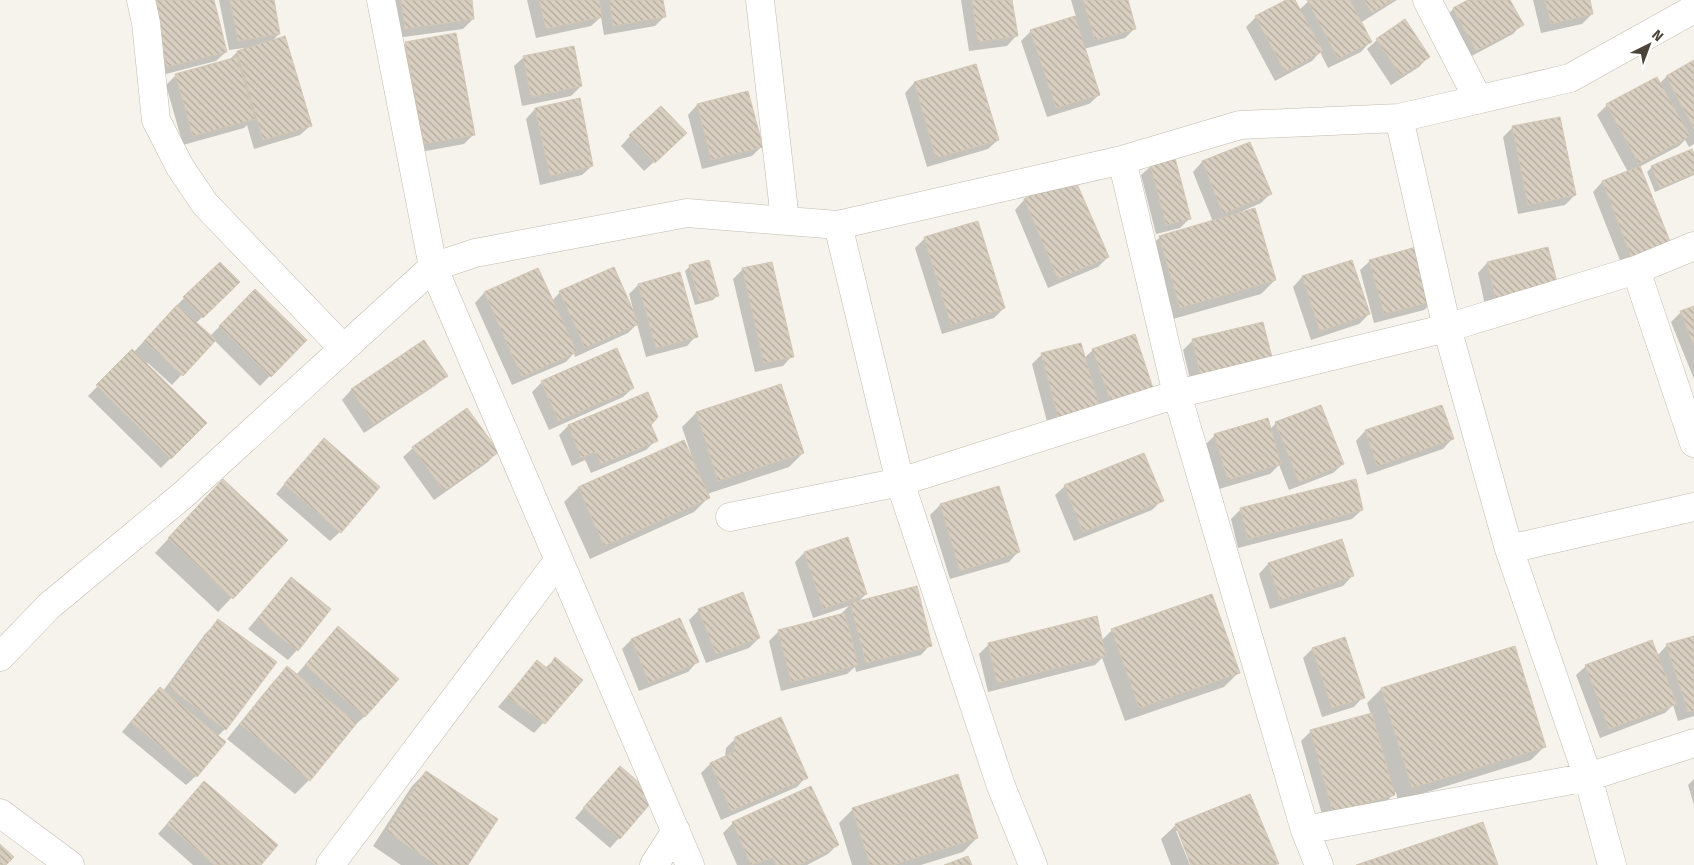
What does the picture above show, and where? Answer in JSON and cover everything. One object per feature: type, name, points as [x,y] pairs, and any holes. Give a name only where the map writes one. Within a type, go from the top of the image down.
[{"type":"street","points":[[141,0],[146,23],[156,120],[180,167],[204,204],[343,348]]},
{"type":"street","points":[[380,0],[433,267],[690,865]]},
{"type":"street","points":[[760,0],[785,220]]},
{"type":"street","points":[[1426,0],[1478,99]]},
{"type":"street","points":[[0,657],[49,606],[183,495],[433,267],[475,253],[687,213],[838,225],[1122,160],[1240,125],[1399,118],[1570,78],[1694,9]]},
{"type":"street","points":[[1399,118],[1447,328],[1509,549],[1588,777],[1612,865]]},
{"type":"street","points":[[1122,160],[1177,394],[1305,830],[1319,865]]},
{"type":"street","points":[[838,225],[900,482],[1001,786],[1033,865]]},
{"type":"street","points":[[730,517],[900,482],[1177,394],[1447,328],[1636,270],[1694,246]]},
{"type":"street","points":[[1636,270],[1694,443]]},
{"type":"street","points":[[1509,549],[1694,507]]},
{"type":"street","points":[[330,865],[558,560]]},
{"type":"street","points":[[1305,830],[1588,777],[1694,743]]},
{"type":"street","points":[[0,813],[70,865]]},
{"type":"street","points":[[654,865],[676,831]]},
{"type":"building","points":[[151,0],[214,0],[227,52],[167,67]]},
{"type":"building","points":[[230,0],[274,0],[280,34],[238,41]]},
{"type":"building","points":[[401,0],[472,0],[474,19],[405,29]]},
{"type":"building","points":[[539,0],[599,0],[602,17],[546,29]]},
{"type":"building","points":[[609,0],[663,0],[666,17],[613,26]]},
{"type":"building","points":[[972,0],[1012,0],[1018,36],[978,42]]},
{"type":"building","points":[[1083,0],[1128,0],[1136,29],[1095,40]]},
{"type":"building","points":[[1286,0],[1295,0],[1323,51],[1285,72],[1255,16]]},
{"type":"building","points":[[1307,0],[1350,0],[1372,42],[1338,59]]},
{"type":"building","points":[[1364,0],[1393,0],[1372,13]]},
{"type":"building","points":[[1468,0],[1510,0],[1524,25],[1476,51],[1453,8]]},
{"type":"building","points":[[1545,0],[1590,0],[1593,14],[1551,24]]},
{"type":"building","points":[[1075,16],[1100,95],[1056,108],[1030,30]]},
{"type":"building","points":[[1405,19],[1430,57],[1401,76],[1376,39]]},
{"type":"building","points":[[456,33],[475,135],[424,144],[405,42]]},
{"type":"building","points":[[285,36],[312,126],[263,140],[237,51]]},
{"type":"building","points":[[574,46],[582,86],[531,97],[523,56]]},
{"type":"building","points":[[237,57],[255,119],[193,136],[175,74]]},
{"type":"building","points":[[1694,60],[1694,129],[1666,76]]},
{"type":"building","points":[[976,64],[999,140],[936,158],[914,82]]},
{"type":"building","points":[[1657,77],[1690,136],[1639,164],[1606,104]]},
{"type":"building","points":[[748,91],[763,147],[711,160],[697,104]]},
{"type":"building","points":[[580,98],[593,166],[550,176],[535,108]]},
{"type":"building","points":[[661,106],[687,133],[655,163],[629,135]]},
{"type":"building","points":[[1560,117],[1576,195],[1528,205],[1512,126]]},
{"type":"building","points":[[1250,142],[1272,194],[1223,214],[1202,161]]},
{"type":"building","points":[[1692,149],[1694,154],[1694,173],[1660,188],[1651,166]]},
{"type":"building","points":[[1175,158],[1191,219],[1166,225],[1150,164]]},
{"type":"building","points":[[1640,166],[1671,244],[1632,259],[1602,181]]},
{"type":"building","points":[[1074,177],[1109,257],[1058,279],[1024,199]]},
{"type":"building","points":[[1255,208],[1276,280],[1180,308],[1159,236]]},
{"type":"building","points":[[978,221],[1005,308],[951,325],[924,237]]},
{"type":"building","points":[[1420,246],[1435,301],[1384,314],[1369,260]]},
{"type":"building","points":[[1548,247],[1559,290],[1497,305],[1487,262]]},
{"type":"building","points":[[709,260],[719,296],[699,301],[689,265]]},
{"type":"building","points":[[1352,260],[1370,314],[1320,331],[1302,276]]},
{"type":"building","points":[[220,262],[240,282],[203,318],[183,297]]},
{"type":"building","points":[[772,262],[794,357],[764,363],[742,268]]},
{"type":"building","points":[[614,267],[639,324],[585,348],[559,291]]},
{"type":"building","points":[[538,268],[577,352],[522,377],[484,292]]},
{"type":"building","points":[[680,272],[698,337],[656,348],[638,284]]},
{"type":"building","points":[[255,289],[307,340],[271,377],[219,326]]},
{"type":"building","points":[[177,305],[216,340],[183,376],[144,341]]},
{"type":"building","points":[[1694,306],[1694,346],[1680,311]]},
{"type":"building","points":[[1263,322],[1274,365],[1202,382],[1192,339]]},
{"type":"building","points":[[1135,334],[1155,394],[1113,408],[1092,349]]},
{"type":"building","points":[[424,340],[448,376],[374,424],[351,389]]},
{"type":"building","points":[[1081,343],[1100,408],[1060,424],[1041,353]]},
{"type":"building","points":[[617,348],[634,388],[558,421],[541,381]]},
{"type":"building","points":[[132,349],[207,423],[171,459],[96,385]]},
{"type":"building","points":[[781,384],[804,453],[718,481],[696,412]]},
{"type":"building","points":[[648,392],[658,417],[651,425],[658,441],[601,464],[595,452],[581,458],[568,425]]},
{"type":"building","points":[[1321,405],[1344,464],[1299,482],[1275,422]]},
{"type":"building","points":[[1442,405],[1454,439],[1377,466],[1365,430]]},
{"type":"building","points":[[467,408],[499,452],[444,491],[412,447]]},
{"type":"building","points":[[1268,418],[1281,464],[1228,480],[1214,434]]},
{"type":"building","points":[[324,438],[380,487],[341,533],[284,484]]},
{"type":"building","points":[[684,440],[710,498],[604,546],[578,487]]},
{"type":"building","points":[[1144,453],[1164,501],[1083,532],[1064,485]]},
{"type":"building","points":[[223,479],[288,540],[233,599],[168,538]]},
{"type":"building","points":[[1356,479],[1363,510],[1248,539],[1240,508]]},
{"type":"building","points":[[999,486],[1020,552],[960,571],[940,504]]},
{"type":"building","points":[[848,537],[867,594],[823,609],[804,552]]},
{"type":"building","points":[[1342,539],[1354,576],[1280,600],[1268,563]]},
{"type":"building","points":[[291,577],[331,609],[298,651],[257,619]]},
{"type":"building","points":[[917,586],[932,646],[866,663],[850,603]]},
{"type":"building","points":[[743,592],[760,638],[716,654],[698,609]]},
{"type":"building","points":[[1212,594],[1240,673],[1139,708],[1111,629]]},
{"type":"building","points":[[845,613],[858,665],[791,682],[778,630]]},
{"type":"building","points":[[1097,616],[1106,656],[997,683],[988,643]]},
{"type":"building","points":[[680,618],[699,662],[649,683],[631,639]]},
{"type":"building","points":[[218,619],[277,662],[226,730],[168,687]]},
{"type":"building","points":[[338,626],[399,679],[365,717],[305,665]]},
{"type":"building","points":[[1694,636],[1694,710],[1688,712],[1666,644]]},
{"type":"building","points":[[1345,637],[1365,698],[1332,708],[1312,648]]},
{"type":"building","points":[[1652,640],[1677,704],[1609,729],[1585,665]]},
{"type":"building","points":[[1515,646],[1546,747],[1412,788],[1381,688]]},
{"type":"building","points":[[555,657],[583,680],[545,724],[507,697],[537,660],[548,669]]},
{"type":"building","points":[[287,666],[357,723],[310,781],[240,724]]},
{"type":"building","points":[[160,687],[226,742],[197,777],[131,722]]},
{"type":"building","points":[[1372,713],[1395,795],[1333,812],[1310,730]]},
{"type":"building","points":[[781,717],[808,778],[731,811],[710,763],[734,752],[735,737]]},
{"type":"building","points":[[620,766],[656,797],[620,839],[583,808]]},
{"type":"building","points":[[426,771],[498,819],[468,865],[436,865],[386,831]]},
{"type":"building","points":[[958,774],[978,838],[893,865],[870,865],[852,808]]},
{"type":"building","points":[[204,781],[278,845],[261,865],[214,865],[167,824]]},
{"type":"building","points":[[811,786],[839,845],[799,865],[776,865],[773,858],[751,865],[732,822]]},
{"type":"building","points":[[1250,794],[1279,864],[1191,865],[1175,824]]},
{"type":"building","points":[[1483,822],[1498,865],[1356,865]]},
{"type":"building","points":[[0,844],[14,857],[6,865],[0,865]]},
{"type":"building","points":[[968,856],[972,865],[944,865]]}]
